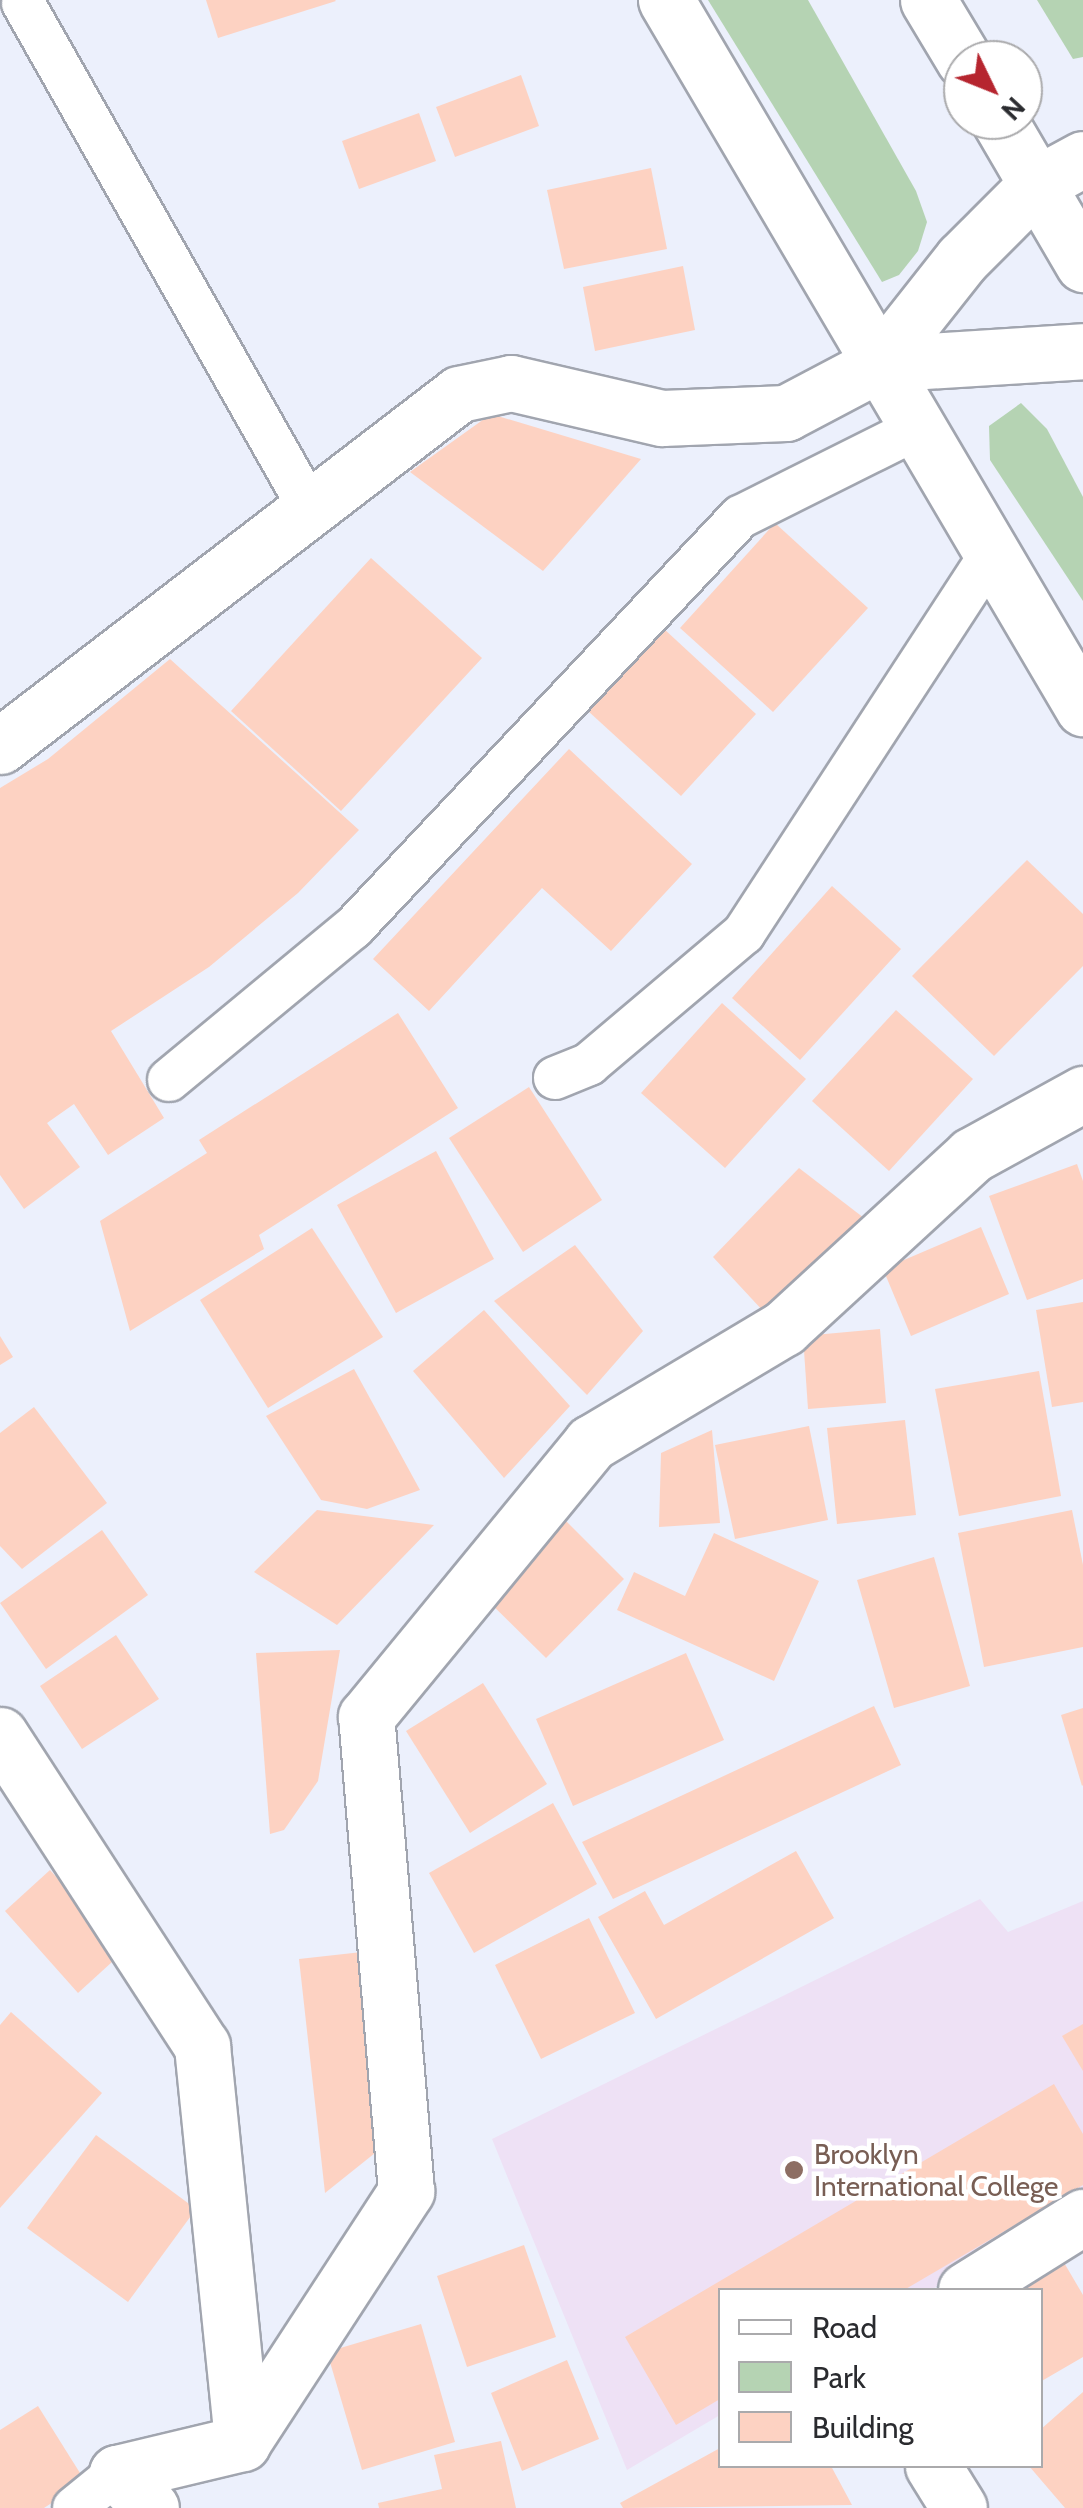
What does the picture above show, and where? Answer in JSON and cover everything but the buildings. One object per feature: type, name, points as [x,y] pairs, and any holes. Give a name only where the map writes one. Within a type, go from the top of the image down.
[{"type":"main road","points":[[666,0],[879,364],[922,426],[1083,708]]},
{"type":"main road","points":[[928,0],[952,40]]},
{"type":"main road","points":[[1023,140],[1060,171],[1083,264]]},
{"type":"main road","points":[[0,746],[459,394],[511,383],[662,418],[786,414],[879,364],[962,259],[1060,171]]},
{"type":"main road","points":[[879,364],[1083,351]]},
{"type":"main road","points":[[134,2490],[242,2443],[406,2191],[366,1717],[591,1443],[784,1328],[972,1155],[1083,1094]]},
{"type":"main road","points":[[0,1736],[202,2046],[242,2443]]},
{"type":"main road","points":[[969,2288],[1083,2218]]},
{"type":"main road","points":[[934,2468],[959,2508]]},
{"type":"lane","points":[[23,3],[310,509]]},
{"type":"lane","points":[[169,1080],[352,928],[740,517],[922,426]]},
{"type":"lane","points":[[555,1078],[590,1064],[744,933],[992,553]]},
{"type":"lane","points":[[74,2508],[134,2490]]},
{"type":"shaded area","name":"Brooklyn International College","points":[[980,1899],[1008,1932],[1083,1901],[1083,2201],[934,2288],[718,2288],[718,2416],[627,2470],[492,2139]]},
{"type":"green space","points":[[708,0],[808,0],[916,191],[927,222],[918,251],[899,275],[882,282]]},
{"type":"green space","points":[[1037,0],[1083,0],[1083,57],[1073,59]]},
{"type":"green space","points":[[1021,403],[1047,429],[1083,497],[1083,601],[990,460],[989,426]]},
{"type":"place","name":"Brooklyn International College","points":[[794,2170]]}]
